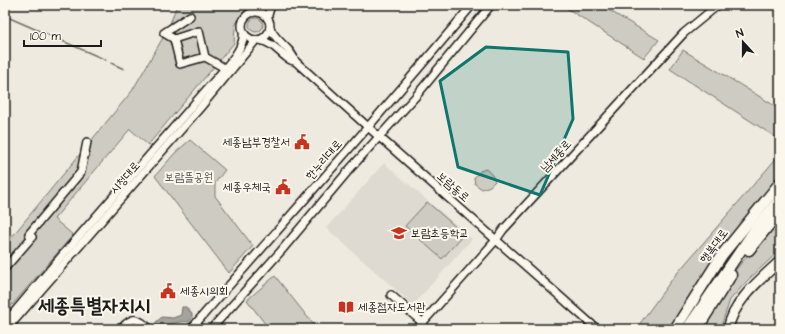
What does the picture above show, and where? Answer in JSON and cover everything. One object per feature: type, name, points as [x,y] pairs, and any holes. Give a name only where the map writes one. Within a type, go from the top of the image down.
[{"type":"highway","name":"행복대로","points":[[681,327],[722,255],[780,183]]},
{"type":"highway","points":[[681,327],[750,225],[780,188]]},
{"type":"highway","points":[[681,327],[756,228],[780,199]]},
{"type":"highway","points":[[681,327],[736,267],[780,211]]},
{"type":"main road","points":[[728,329],[734,312],[741,300],[780,261]]},
{"type":"street","points":[[262,5],[254,12],[246,16],[242,28],[243,32],[248,38],[266,40],[290,60],[295,61]]},
{"type":"street","points":[[271,5],[268,19],[272,33],[294,56],[295,61]]},
{"type":"street","name":"한누리대로","points":[[191,329],[403,88],[472,5]]},
{"type":"street","points":[[211,329],[416,96],[491,5]]},
{"type":"street","name":"남세종로","points":[[420,326],[496,240],[503,230],[684,33],[718,5]]},
{"type":"street","points":[[254,12],[262,14],[268,19]]},
{"type":"street","points":[[190,16],[164,33],[174,39],[179,66],[205,57]]},
{"type":"street","points":[[174,39],[199,31],[203,24]]},
{"type":"street","points":[[257,40],[266,35],[270,28]]},
{"type":"street","points":[[199,31],[205,57],[221,66]]},
{"type":"street","name":"시청대로","points":[[5,323],[214,81],[243,42],[243,32]]},
{"type":"street","name":"시청대로","points":[[7,329],[199,110],[257,40]]},
{"type":"street","name":"보람동로","points":[[295,61],[597,329]]},
{"type":"street","points":[[5,268],[32,237],[29,234],[81,172],[87,142]]},
{"type":"street","points":[[390,295],[420,326]]},
{"type":"street","points":[[121,329],[131,320],[135,319],[141,321],[150,329]]},
{"type":"highlighted area","points":[[486,47],[568,52],[573,119],[540,195],[458,167],[440,81]]},
{"type":"shaded area","name":"보람초등학교","points":[[384,163],[472,239],[413,305],[326,228]]},
{"type":"shaded area","points":[[182,307],[186,307],[192,314],[192,318],[189,322],[174,323],[160,329],[155,327],[156,322],[162,317],[173,318],[181,315]]},
{"type":"green space","points":[[177,5],[249,5],[235,26],[234,43],[148,145],[130,129],[54,219],[73,235],[5,313],[5,245],[132,91],[168,29]]},
{"type":"green space","points":[[562,5],[600,5],[659,40],[644,58]]},
{"type":"green space","points":[[253,18],[259,18],[263,22],[263,28],[259,32],[253,32],[249,28],[249,22]]},
{"type":"green space","points":[[683,50],[780,109],[780,140],[670,69]]},
{"type":"green space","name":"보람뜰공원","points":[[190,140],[225,170],[215,183],[215,196],[253,246],[229,273],[155,176],[175,153]]},
{"type":"green space","points":[[780,154],[780,178],[765,196],[671,329],[636,329],[673,278]]},
{"type":"green space","points":[[486,169],[495,181],[490,186],[482,189],[475,184],[474,178],[480,171]]},
{"type":"green space","points":[[427,202],[464,234],[442,259],[405,226]]},
{"type":"green space","points":[[780,214],[780,250],[747,281],[730,300],[720,329],[700,329],[735,271]]},
{"type":"green space","points":[[275,276],[317,329],[269,329],[247,300]]},
{"type":"waterway","points":[[5,16],[106,60]]},
{"type":"waterway","points":[[111,63],[124,69]]},
{"type":"place","name":"세종남부경찰서","points":[[302,142]]},
{"type":"place","name":"세종우체국","points":[[283,187]]},
{"type":"place","name":"보람초등학교","points":[[399,233]]},
{"type":"place","name":"세종시의회","points":[[168,291]]},
{"type":"place","name":"세종점자도서관","points":[[346,307]]},
{"type":"district","name":"세종특별자치시","points":[[94,306]]}]
